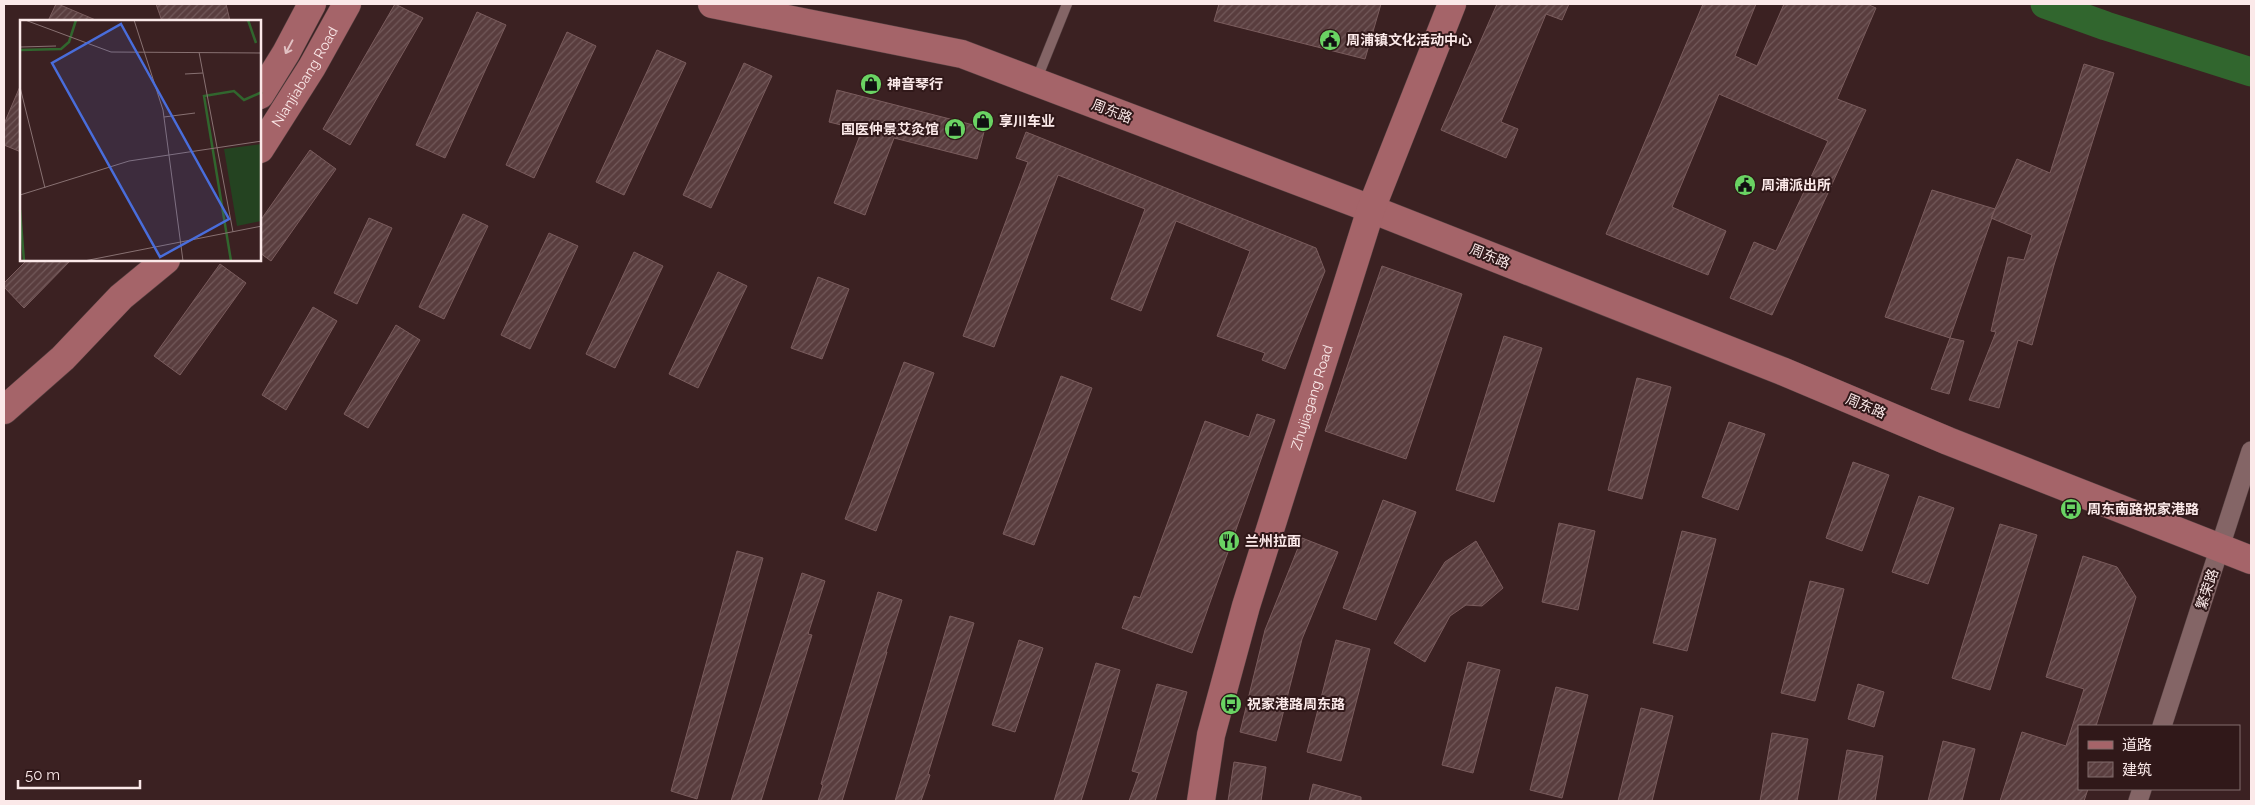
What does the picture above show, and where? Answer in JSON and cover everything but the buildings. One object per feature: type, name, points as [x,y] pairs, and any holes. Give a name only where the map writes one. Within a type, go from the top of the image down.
[{"type":"street","name":"Nianjiabang Road","points":[[261,93],[286,53],[312,4]]},
{"type":"street","name":"Nianjiabang Road","points":[[261,147],[312,68],[346,4]]},
{"type":"street","name":"周东路","points":[[712,4],[962,54],[1371,209],[1782,371],[1948,441],[2251,560]]},
{"type":"street","name":"Zhujiagang Road","points":[[1201,801],[1211,735],[1246,606],[1371,209],[1452,4]]},
{"type":"street","points":[[121,298],[148,261]]},
{"type":"street","points":[[4,410],[63,358],[121,298],[165,261]]},
{"type":"street","name":"繁荣路","points":[[2162,725],[2251,451]]},
{"type":"lane","points":[[1036,82],[1067,4]]},
{"type":"waterway","points":[[2045,4],[2106,26],[2251,72]]},
{"type":"place","name":"周浦镇文化活动中心","points":[[1330,40]]},
{"type":"place","name":"神音琴行","points":[[871,84]]},
{"type":"place","name":"享川车业","points":[[983,121]]},
{"type":"place","name":"国医仲景艾灸馆","points":[[955,129]]},
{"type":"place","name":"周浦派出所","points":[[1745,185]]},
{"type":"place","name":"周东南路祝家港路","points":[[2071,509]]},
{"type":"place","name":"兰州拉面","points":[[1229,541]]},
{"type":"place","name":"祝家港路周东路","points":[[1231,704]]}]
